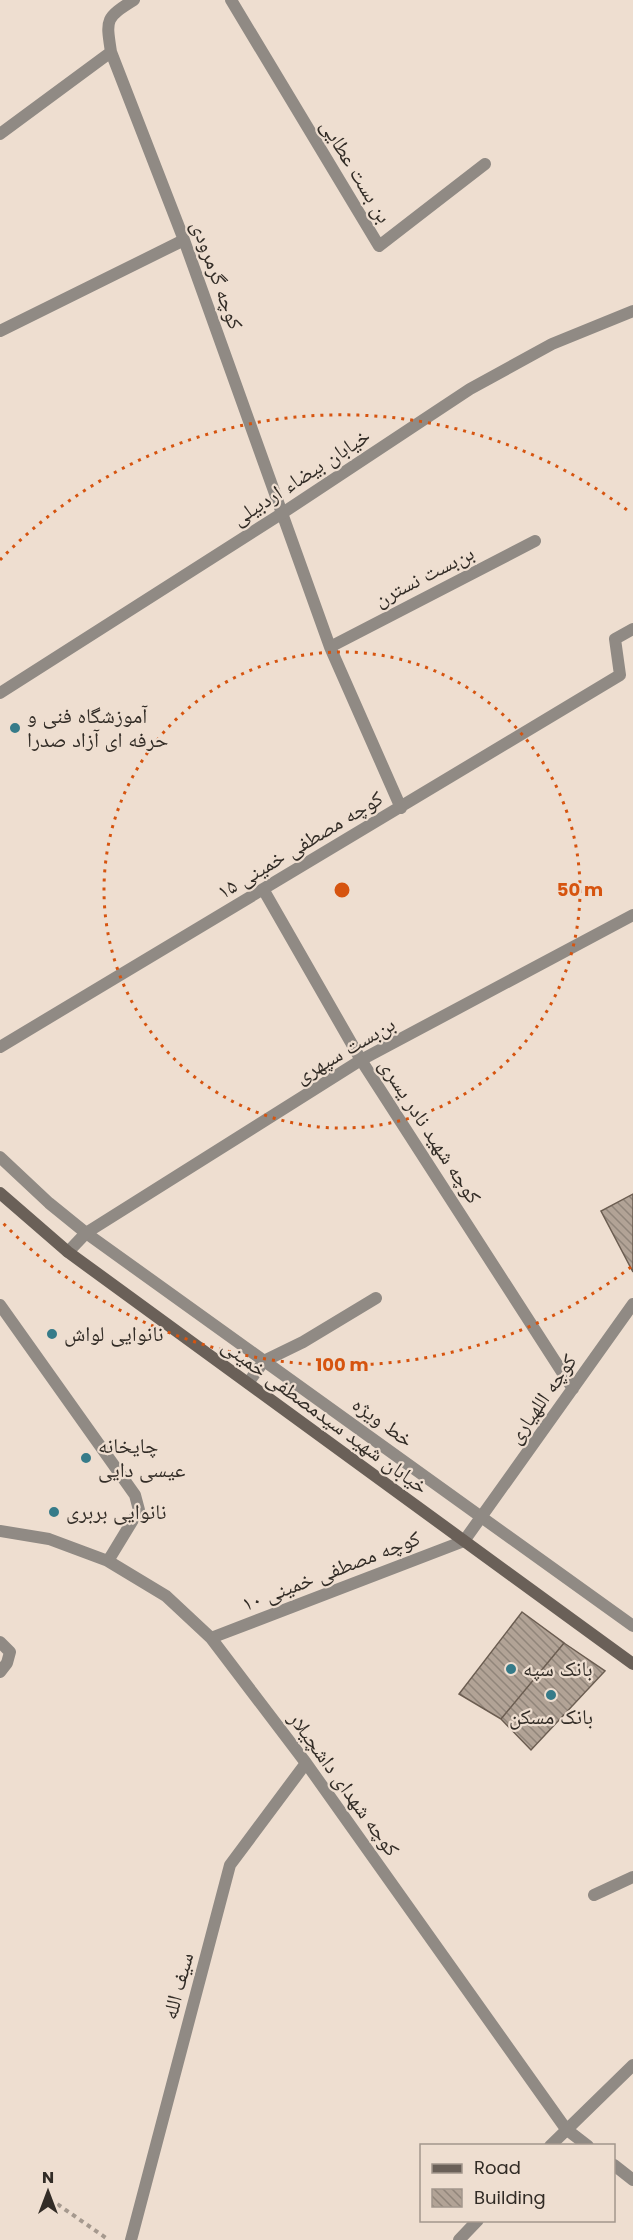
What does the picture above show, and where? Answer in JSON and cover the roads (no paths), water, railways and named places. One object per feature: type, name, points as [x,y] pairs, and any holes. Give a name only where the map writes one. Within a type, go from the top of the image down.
[{"type":"main road","name":"خیابان شهید سیدمصطفی خمینی","points":[[0,1193],[68,1252],[633,1664]]},
{"type":"street","name":"کوچه گرمرودی","points":[[134,0],[113,13],[107,25],[111,52],[184,240],[330,647],[401,808]]},
{"type":"street","name":"بن بست عطایی","points":[[231,0],[379,246],[485,164]]},
{"type":"street","points":[[1,131],[111,52]]},
{"type":"street","points":[[0,331],[184,240]]},
{"type":"street","name":"خیابان بیضاء اردبیلی","points":[[0,693],[281,514],[470,389],[552,344],[633,311]]},
{"type":"street","name":"بن‌بست نسترن","points":[[330,647],[535,541]]},
{"type":"street","name":"کوچه مصطفی خمینی ۱۵","points":[[0,1047],[620,675],[615,639],[633,630]]},
{"type":"street","name":"کوچه شهید نادر یسری","points":[[263,889],[361,1060],[573,1389]]},
{"type":"street","name":"بن‌بست سپهری","points":[[68,1252],[86,1233],[361,1060],[633,915]]},
{"type":"street","name":"خط ویژه","points":[[0,1157],[49,1203],[86,1233],[633,1626]]},
{"type":"street","points":[[248,1383],[264,1361],[303,1342],[376,1299]]},
{"type":"street","name":"کوچه اللهیاری","points":[[464,1541],[633,1304]]},
{"type":"street","points":[[0,1305],[135,1495],[139,1510],[108,1561]]},
{"type":"street","name":"کوچه شهدای داشچیلار","points":[[0,1531],[49,1539],[108,1561],[166,1596],[211,1638],[306,1762],[566,2129],[587,2144]]},
{"type":"street","name":"کوچه مصطفی خمینی ۱۰","points":[[211,1638],[464,1541]]},
{"type":"street","points":[[0,1642],[10,1652],[7,1663],[0,1672]]},
{"type":"street","name":"سیف الله","points":[[130,2240],[230,1865],[306,1762]]},
{"type":"street","points":[[594,1895],[633,1877]]},
{"type":"street","points":[[551,2144],[633,2065]]},
{"type":"street","points":[[615,2166],[633,2180]]},
{"type":"street","points":[[459,2240],[476,2222]]},
{"type":"place","name":"آموزشگاه فنی و حرفه ای آزاد صدرا","points":[[15,728]]},
{"type":"place","name":"نانوایی لواش","points":[[52,1334]]},
{"type":"place","name":"چایخانه عیسی دایی","points":[[86,1458]]},
{"type":"place","name":"نانوایی بربری","points":[[54,1512]]},
{"type":"place","name":"بانک سپه","points":[[511,1669]]},
{"type":"place","name":"بانک مسکن","points":[[551,1695]]}]
